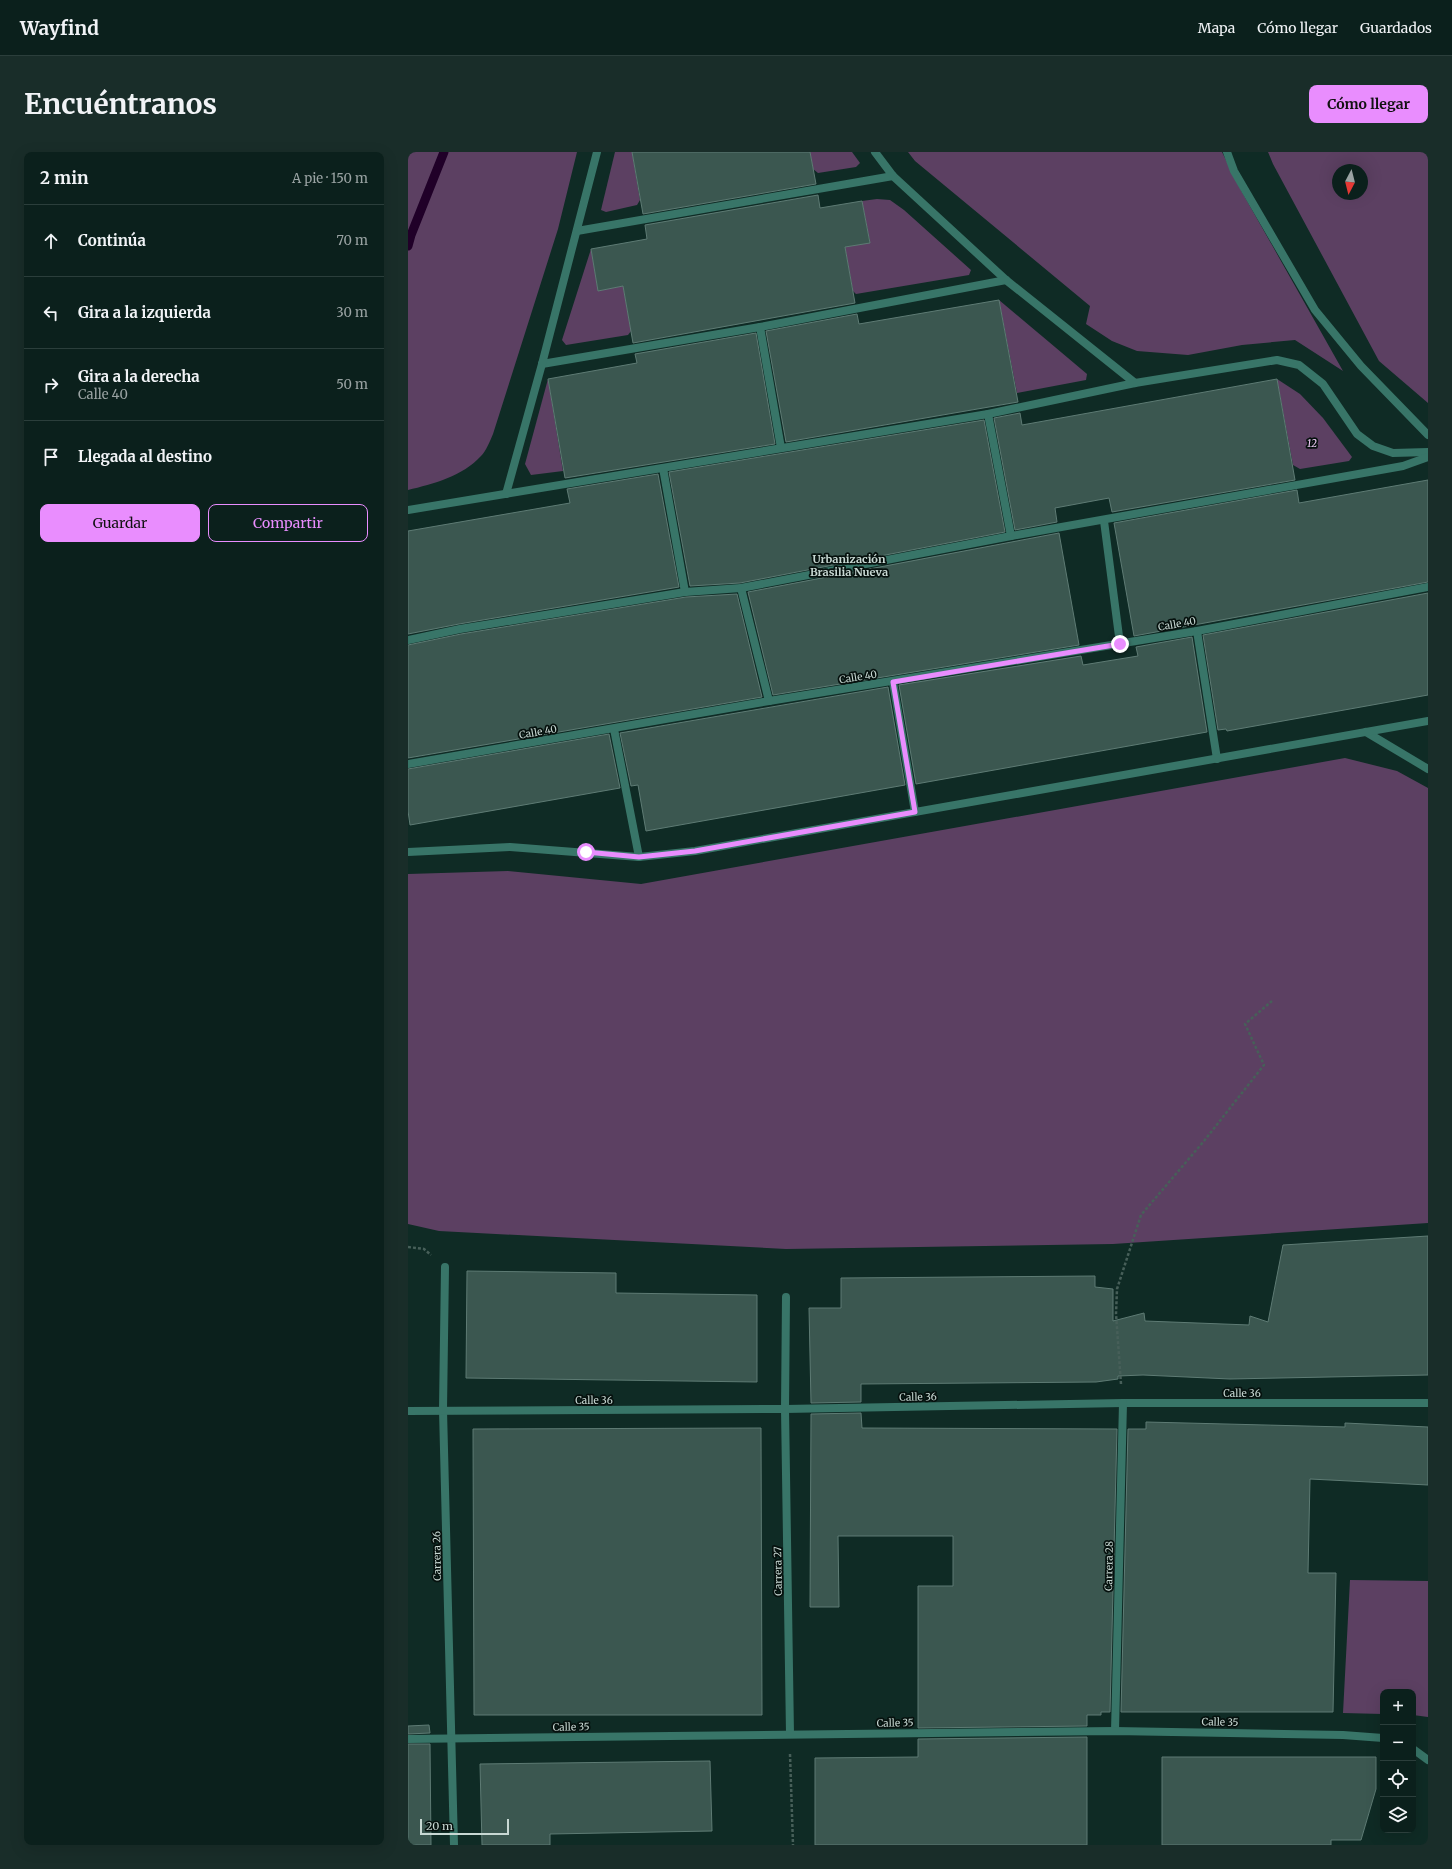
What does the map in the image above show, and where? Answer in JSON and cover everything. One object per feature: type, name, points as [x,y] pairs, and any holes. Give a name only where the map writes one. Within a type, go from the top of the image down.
[{"type":"street","points":[[506,494],[542,364],[597,152]]},
{"type":"street","points":[[875,152],[893,176],[1006,280],[1135,383]]},
{"type":"street","points":[[1227,152],[1234,171],[1315,310],[1361,366],[1428,435]]},
{"type":"street","points":[[577,231],[893,176]]},
{"type":"street","points":[[542,364],[760,327],[1006,280]]},
{"type":"street","points":[[760,327],[781,448]]},
{"type":"street","points":[[408,510],[988,414],[1135,383],[1277,360],[1299,365],[1323,384],[1357,434],[1373,446],[1393,453],[1428,452]]},
{"type":"street","points":[[988,414],[1011,536]]},
{"type":"street","points":[[408,640],[460,629],[685,592],[741,588],[1011,536],[1104,521],[1403,466],[1428,457]]},
{"type":"street","points":[[663,468],[685,592]]},
{"type":"street","points":[[1104,521],[1120,644]]},
{"type":"street","name":"Calle 40","points":[[408,764],[770,701],[1197,631],[1428,587]]},
{"type":"street","points":[[741,588],[770,701]]},
{"type":"street","points":[[1197,631],[1217,759]]},
{"type":"street","points":[[893,682],[915,812]]},
{"type":"street","points":[[408,852],[510,847],[639,857],[695,851],[1428,721]]},
{"type":"street","points":[[614,729],[639,857]]},
{"type":"street","points":[[1366,732],[1428,769]]},
{"type":"street","name":"Carrera 26","points":[[445,1266],[444,1410],[454,1845]]},
{"type":"street","name":"Carrera 27","points":[[786,1297],[785,1409],[790,1734]]},
{"type":"street","name":"Calle 36","points":[[408,1410],[785,1409],[1123,1403],[1428,1403]]},
{"type":"street","name":"Carrera 28","points":[[1115,1730],[1123,1403]]},
{"type":"street","name":"Calle 35","points":[[408,1740],[1115,1730],[1343,1735],[1380,1738]]},
{"type":"street","points":[[1416,1751],[1428,1760]]},
{"type":"path","points":[[1123,1403],[1116,1314],[1117,1289],[1141,1215],[1204,1141],[1264,1065],[1245,1024],[1272,1001]]},
{"type":"path","points":[[408,1247],[424,1248],[445,1266]]},
{"type":"path","points":[[790,1734],[794,1845]]},
{"type":"green space","points":[[408,152],[577,152],[558,229],[488,446],[483,454],[474,463],[457,474],[437,482],[408,490]]},
{"type":"green space","points":[[615,152],[632,152],[640,200],[637,205],[606,212],[601,210]]},
{"type":"green space","points":[[810,152],[852,152],[860,163],[856,167],[818,173],[813,169]]},
{"type":"green space","points":[[908,152],[1222,152],[1242,192],[1343,371],[1295,340],[1242,345],[1188,355],[1137,351],[1112,341],[1086,324],[1090,306],[915,161]]},
{"type":"green space","points":[[1268,152],[1428,152],[1428,403],[1379,361],[1273,164]]},
{"type":"green space","points":[[877,199],[890,200],[904,210],[971,270],[969,275],[856,294],[853,291],[845,247],[870,242],[862,201]]},
{"type":"green space","points":[[591,249],[598,290],[623,286],[631,331],[628,335],[566,345],[562,340]]},
{"type":"green space","points":[[999,300],[1087,374],[1086,380],[1017,393]]},
{"type":"green space","points":[[548,379],[563,471],[531,475],[525,464]]},
{"type":"green space","name":"12","points":[[1277,379],[1300,394],[1323,418],[1352,457],[1349,461],[1300,469],[1293,465]]},
{"type":"green space","points":[[1345,758],[1397,771],[1428,788],[1428,1223],[1113,1244],[786,1249],[439,1231],[408,1224],[408,874],[508,871],[641,884]]},
{"type":"green space","points":[[1350,1580],[1428,1581],[1428,1717],[1416,1715],[1416,1689],[1380,1689],[1380,1714],[1343,1713]]},
{"type":"building","points":[[632,152],[810,152],[816,184],[643,214]]},
{"type":"building","points":[[818,195],[820,208],[862,201],[870,243],[845,247],[855,303],[633,343],[623,286],[598,291],[591,249],[647,239],[645,225]]},
{"type":"building","points":[[999,300],[1018,402],[786,442],[766,331],[857,314],[859,324]]},
{"type":"building","points":[[756,333],[775,444],[565,478],[548,379],[637,363],[635,354]]},
{"type":"building","points":[[1277,379],[1295,480],[1112,512],[1109,498],[1055,508],[1057,522],[1015,530],[994,418],[1020,413],[1022,425]]},
{"type":"building","points":[[984,420],[1005,532],[740,583],[690,586],[669,472]]},
{"type":"building","points":[[658,474],[679,587],[408,634],[408,531],[570,503],[567,489]]},
{"type":"building","points":[[1428,480],[1428,582],[1134,636],[1114,523],[1297,490],[1299,503]]},
{"type":"building","points":[[1059,533],[1079,645],[773,695],[748,592]]},
{"type":"building","points":[[1428,593],[1428,695],[1227,731],[1226,729],[1218,730],[1203,635]]},
{"type":"building","points":[[737,594],[762,697],[408,758],[408,645],[461,634],[686,597]]},
{"type":"building","points":[[1192,637],[1207,732],[916,784],[899,685],[1081,656],[1083,665],[1138,656],[1136,647]]},
{"type":"building","points":[[888,687],[905,785],[646,831],[638,785],[631,786],[620,733]]},
{"type":"building","points":[[609,734],[620,788],[410,825],[408,811],[408,769]]},
{"type":"building","points":[[1428,1236],[1428,1375],[1230,1379],[1143,1375],[1118,1376],[1118,1379],[1096,1382],[861,1384],[861,1402],[811,1403],[809,1308],[841,1308],[841,1278],[1095,1276],[1095,1287],[1113,1289],[1113,1321],[1144,1313],[1145,1321],[1249,1325],[1250,1316],[1268,1322],[1283,1245]]},
{"type":"building","points":[[467,1271],[616,1273],[616,1293],[757,1295],[757,1382],[466,1378]]},
{"type":"building","points":[[861,1413],[862,1428],[1117,1429],[1110,1712],[1101,1712],[1101,1715],[1087,1715],[1087,1726],[918,1728],[918,1586],[953,1586],[953,1536],[838,1536],[839,1607],[810,1607],[811,1414]]},
{"type":"building","points":[[1146,1422],[1345,1427],[1345,1423],[1428,1427],[1428,1485],[1310,1479],[1308,1573],[1336,1573],[1333,1712],[1121,1712],[1128,1429],[1146,1429]]},
{"type":"building","points":[[761,1428],[762,1715],[474,1715],[473,1429]]},
{"type":"building","points":[[429,1725],[430,1733],[408,1734],[408,1726]]},
{"type":"building","points":[[1087,1737],[1087,1845],[815,1845],[815,1758],[918,1757],[918,1739]]},
{"type":"building","points":[[408,1744],[430,1744],[431,1845],[408,1845]]},
{"type":"building","points":[[1162,1757],[1376,1757],[1376,1789],[1361,1840],[1331,1840],[1331,1845],[1162,1845]]},
{"type":"building","points":[[710,1761],[712,1831],[550,1834],[550,1845],[482,1845],[480,1764]]},
{"type":"waterway","points":[[408,246],[444,152]]},
{"type":"district","name":"Urbanización Brasilia Nueva","points":[[849,565]]},
{"type":"route","points":[[586,852],[639,857],[695,851],[915,812],[893,682],[1120,644]]}]
